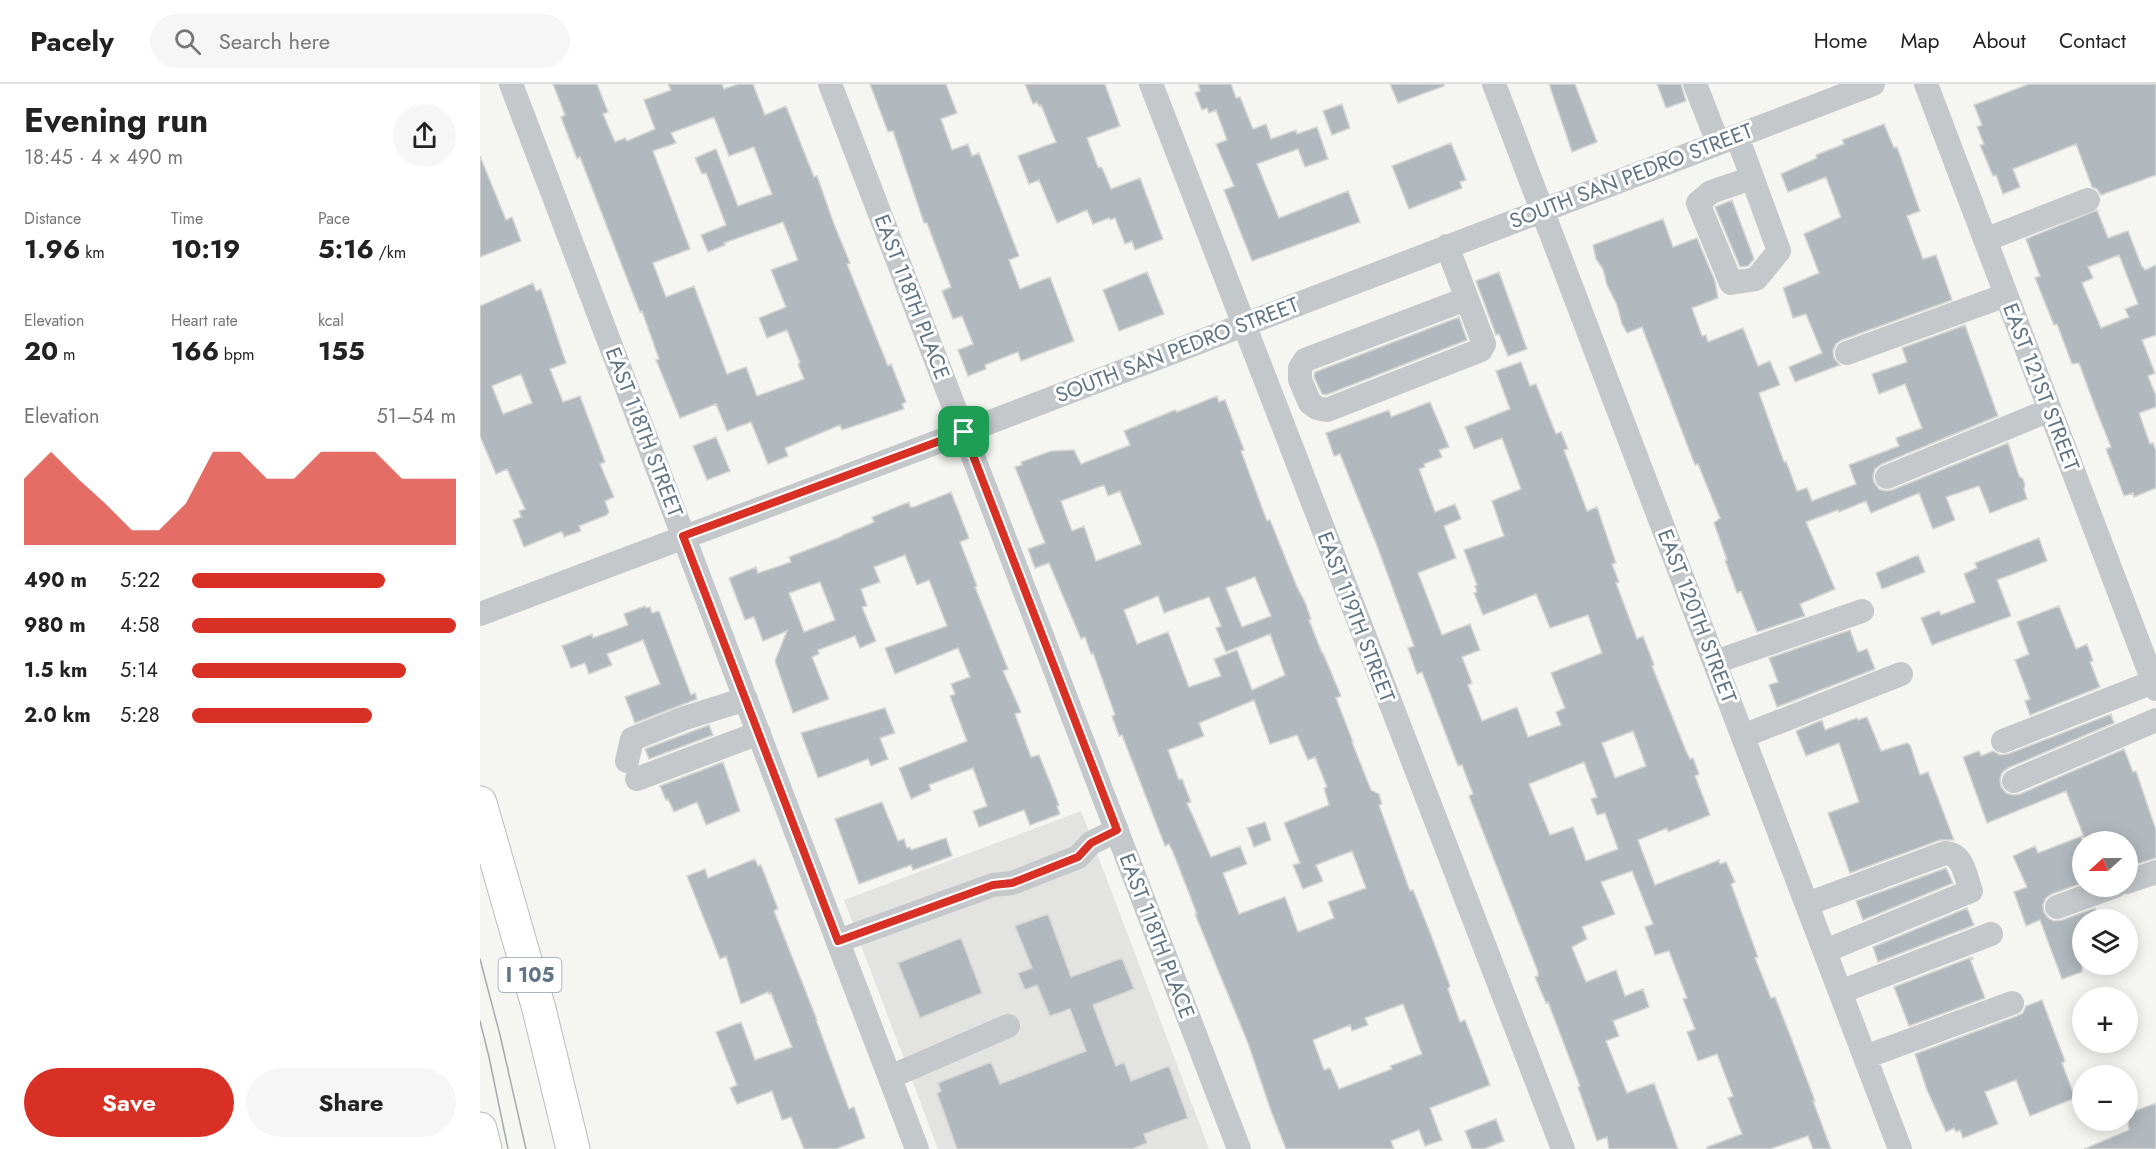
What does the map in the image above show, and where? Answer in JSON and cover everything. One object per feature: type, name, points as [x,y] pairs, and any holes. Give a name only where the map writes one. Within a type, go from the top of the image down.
[{"type":"highway","name":"I 105","points":[[480,803],[530,976],[573,1149]]},
{"type":"highway","points":[[480,1129],[484,1149]]},
{"type":"street","name":"EAST 118TH STREET","points":[[511,84],[917,1149]]},
{"type":"street","name":"EAST 118TH PLACE","points":[[830,84],[1239,1149]]},
{"type":"street","name":"EAST 119TH STREET","points":[[1151,84],[1559,1148]]},
{"type":"street","name":"EAST 120TH STREET","points":[[1494,84],[1900,1149]]},
{"type":"street","points":[[1695,84],[1752,178],[1779,251],[1756,279],[1731,283],[1698,203],[1711,192],[1752,178]]},
{"type":"street","name":"SOUTH SAN PEDRO STREET","points":[[480,614],[964,432],[1873,84]]},
{"type":"street","name":"EAST 121ST STREET","points":[[1926,84],[2155,686]]},
{"type":"street","points":[[1985,240],[2088,200]]},
{"type":"street","points":[[1447,246],[1484,344],[1481,350],[1327,410],[1317,408],[1310,403],[1300,380],[1300,368],[1305,360],[1466,299]]},
{"type":"street","points":[[1847,353],[2006,295]]},
{"type":"street","points":[[1887,477],[2050,410]]},
{"type":"street","points":[[1715,662],[1862,611]]},
{"type":"street","points":[[1743,736],[1901,674]]},
{"type":"street","points":[[2003,741],[2155,686]]},
{"type":"street","points":[[746,699],[685,718],[632,739],[632,770],[759,733]]},
{"type":"street","points":[[2014,781],[2156,720]]},
{"type":"street","points":[[838,941],[993,885],[1012,883],[1078,857],[1091,843],[1117,830]]},
{"type":"street","points":[[1807,904],[1945,853],[1953,854],[1959,859],[1971,891],[1825,951]]},
{"type":"street","points":[[2138,878],[2156,872]]},
{"type":"street","points":[[2057,907],[2085,897]]},
{"type":"street","points":[[1840,992],[1991,934]]},
{"type":"street","points":[[1865,1057],[2012,1003]]},
{"type":"street","points":[[890,1077],[1008,1026]]},
{"type":"shaded area","points":[[1081,811],[1209,1149],[938,1149],[844,900]]},
{"type":"building","points":[[553,84],[597,84],[608,112],[603,114],[615,142],[625,138],[627,141],[655,129],[644,100],[671,90],[668,84],[722,84],[724,89],[738,84],[753,84],[765,115],[786,106],[814,177],[817,176],[850,263],[847,264],[888,366],[891,364],[906,402],[902,404],[904,409],[842,430],[840,425],[785,448],[788,456],[768,464],[751,422],[727,431],[716,404],[680,418],[656,360],[659,359],[642,311],[640,312],[580,157],[577,159],[561,117],[565,115]],"holes":[[[714,117],[729,156],[754,147],[772,194],[738,206],[716,149],[695,158],[702,174],[706,173],[726,225],[701,235],[708,252],[725,245],[724,243],[783,222],[798,260],[771,270],[786,307],[759,318],[767,338],[787,330],[804,379],[757,396],[746,367],[727,374],[694,286],[666,297],[653,263],[690,249],[653,151],[676,143],[671,133]]]},
{"type":"building","points":[[870,84],[946,84],[957,113],[941,119],[952,150],[968,144],[972,156],[979,153],[1019,256],[1009,260],[1020,289],[1050,277],[1074,341],[1021,361],[1018,352],[985,365],[986,369],[968,376],[958,350],[973,344],[962,316],[953,319],[942,291],[951,287],[927,223],[924,223],[893,131],[888,132]]},
{"type":"building","points":[[1025,84],[1105,84],[1120,126],[1087,138],[1098,167],[1102,168],[1111,189],[1140,178],[1163,239],[1135,250],[1132,241],[1125,244],[1115,218],[1093,224],[1087,210],[1057,223],[1039,180],[1029,184],[1018,156],[1056,142],[1041,105],[1039,106],[1037,102],[1033,104]]},
{"type":"building","points":[[1198,84],[1231,84],[1236,98],[1240,97],[1253,129],[1266,124],[1271,139],[1296,130],[1297,134],[1317,127],[1328,159],[1305,167],[1298,149],[1257,164],[1279,218],[1348,191],[1360,222],[1252,261],[1224,190],[1234,186],[1216,144],[1227,140],[1216,110],[1209,113],[1207,108],[1202,110],[1195,93],[1200,91]]},
{"type":"building","points":[[1390,84],[1444,84],[1444,86],[1398,103]]},
{"type":"building","points":[[1549,84],[1575,84],[1597,142],[1572,152]]},
{"type":"building","points":[[1657,84],[1681,84],[1686,101],[1666,108]]},
{"type":"building","points":[[2029,84],[2156,84],[2156,175],[2101,195],[2097,189],[2092,187],[2076,144],[2013,169],[2020,187],[2003,194],[1980,145],[1984,144],[1977,127],[1982,125],[1974,105]]},
{"type":"building","points":[[1342,104],[1350,128],[1332,135],[1323,111]]},
{"type":"building","points":[[1884,124],[1894,148],[1897,147],[1920,211],[1907,216],[1923,259],[1936,255],[1952,300],[1842,340],[1836,344],[1833,351],[1834,358],[1840,365],[1795,382],[1789,367],[1822,353],[1806,314],[1793,318],[1783,288],[1819,273],[1804,234],[1841,217],[1826,177],[1788,192],[1781,174],[1817,158],[1816,155],[1844,144],[1842,140]]},
{"type":"building","points":[[1451,143],[1466,180],[1460,182],[1462,188],[1409,209],[1392,166]]},
{"type":"building","points":[[480,156],[506,220],[512,217],[521,241],[480,257]]},
{"type":"building","points":[[1732,200],[1754,259],[1748,266],[1740,267],[1715,207]]},
{"type":"building","points":[[2097,210],[2108,238],[2128,231],[2142,267],[2145,270],[2156,265],[2156,335],[2142,340],[2155,373],[2148,376],[2156,396],[2156,407],[2139,413],[2150,444],[2153,443],[2156,451],[2156,488],[2134,497],[2133,493],[2124,496],[2106,449],[2111,447],[2079,363],[2072,364],[2057,324],[2054,325],[2035,278],[2040,276],[2026,239]],"holes":[[[2119,255],[2138,304],[2125,309],[2129,317],[2101,328],[2082,283],[2093,278],[2088,267]]]},
{"type":"building","points":[[1663,219],[1673,247],[1697,238],[1715,281],[1718,298],[1692,308],[1702,336],[1706,335],[1708,342],[1743,328],[1758,366],[1770,361],[1780,385],[1759,393],[1797,491],[1807,488],[1812,501],[1856,484],[1849,465],[1899,446],[1896,438],[1922,428],[1905,384],[1879,394],[1872,374],[1907,362],[1902,348],[1965,325],[1998,416],[1882,464],[1875,469],[1874,482],[1879,489],[1892,490],[2008,443],[2019,476],[2023,479],[2027,499],[1990,513],[1979,486],[1946,497],[1955,520],[1933,529],[1919,493],[1871,513],[1866,501],[1806,522],[1835,589],[1800,604],[1805,616],[1757,632],[1741,591],[1737,593],[1725,560],[1727,560],[1714,523],[1720,518],[1698,464],[1695,465],[1642,327],[1627,333],[1607,285],[1603,269],[1596,259],[1593,245]]},
{"type":"building","points":[[1147,272],[1164,314],[1119,331],[1103,290]]},
{"type":"building","points":[[1499,272],[1527,349],[1508,356],[1499,334],[1496,335],[1476,281]]},
{"type":"building","points":[[533,283],[536,291],[541,289],[566,363],[550,369],[563,402],[580,396],[605,462],[600,464],[614,497],[605,501],[609,512],[607,515],[579,526],[581,531],[564,537],[560,532],[524,547],[513,520],[521,517],[519,511],[525,509],[507,469],[496,474],[480,436],[480,306]],"holes":[[[521,374],[532,403],[503,414],[492,386]]]},
{"type":"building","points":[[1459,317],[1467,340],[1326,395],[1322,394],[1314,377],[1315,372]]},
{"type":"building","points":[[1521,362],[1530,386],[1536,384],[1556,434],[1561,432],[1568,449],[1564,450],[1587,511],[1597,507],[1616,563],[1612,564],[1619,582],[1616,583],[1637,639],[1643,636],[1654,665],[1652,666],[1686,751],[1690,759],[1693,758],[1699,774],[1695,776],[1710,815],[1668,832],[1667,828],[1638,840],[1655,885],[1719,860],[1720,864],[1726,862],[1735,882],[1731,884],[1758,957],[1755,958],[1771,998],[1775,997],[1831,1149],[1813,1149],[1808,1136],[1770,1149],[1707,1149],[1707,1147],[1742,1134],[1728,1098],[1733,1096],[1717,1054],[1698,1061],[1687,1032],[1695,1029],[1683,999],[1687,998],[1669,951],[1655,955],[1645,927],[1653,924],[1632,871],[1601,882],[1615,914],[1582,927],[1587,939],[1572,947],[1586,982],[1616,970],[1625,996],[1643,989],[1649,1007],[1613,1021],[1619,1036],[1606,1041],[1627,1093],[1654,1083],[1678,1149],[1609,1149],[1607,1137],[1597,1141],[1578,1087],[1580,1086],[1548,1002],[1546,1003],[1535,977],[1538,976],[1538,972],[1469,796],[1473,794],[1462,765],[1458,766],[1422,672],[1417,674],[1408,648],[1414,646],[1376,543],[1340,454],[1334,456],[1326,433],[1389,410],[1391,417],[1430,402],[1449,447],[1439,450],[1442,457],[1424,464],[1425,467],[1419,469],[1435,512],[1455,504],[1461,519],[1444,526],[1456,558],[1418,573],[1442,635],[1470,624],[1480,650],[1462,657],[1472,683],[1468,685],[1482,721],[1517,707],[1528,737],[1561,725],[1556,712],[1565,708],[1551,673],[1602,653],[1588,615],[1550,628],[1536,594],[1483,615],[1474,593],[1477,592],[1475,586],[1477,585],[1464,550],[1504,536],[1492,501],[1521,489],[1502,438],[1474,449],[1465,427],[1510,409],[1496,371]],"holes":[[[1633,731],[1646,766],[1615,778],[1602,743]],[[1584,762],[1597,797],[1591,799],[1597,815],[1605,813],[1618,849],[1586,861],[1573,827],[1550,835],[1529,784]]]},
{"type":"building","points":[[1217,396],[1219,402],[1225,400],[1267,521],[1270,520],[1305,602],[1311,619],[1309,620],[1341,696],[1336,698],[1352,742],[1371,790],[1379,794],[1382,804],[1379,805],[1410,891],[1413,890],[1431,935],[1450,986],[1448,989],[1460,1022],[1465,1020],[1490,1085],[1430,1108],[1442,1140],[1425,1146],[1419,1130],[1391,1141],[1394,1149],[1286,1149],[1248,1043],[1195,914],[1197,914],[1173,852],[1169,844],[1165,846],[1122,735],[1119,736],[1112,716],[1115,715],[1093,653],[1091,654],[1085,637],[1081,639],[1049,563],[1035,568],[1028,549],[1045,543],[1015,467],[1022,465],[1021,462],[1051,451],[1074,450],[1081,464],[1130,445],[1124,431],[1175,410],[1177,412]],"holes":[[[1104,485],[1108,496],[1120,491],[1141,544],[1096,561],[1084,526],[1072,531],[1061,501]],[[1255,577],[1271,616],[1242,627],[1226,588]],[[1158,596],[1164,613],[1209,597],[1221,626],[1216,628],[1226,652],[1270,634],[1285,675],[1252,690],[1237,650],[1214,659],[1221,676],[1189,687],[1168,632],[1137,644],[1124,610]],[[1254,700],[1270,744],[1297,735],[1308,760],[1315,757],[1327,787],[1324,788],[1329,805],[1284,823],[1300,863],[1293,865],[1303,889],[1323,881],[1316,865],[1352,851],[1366,888],[1328,902],[1334,918],[1298,932],[1285,897],[1239,914],[1223,873],[1247,864],[1240,846],[1211,857],[1187,803],[1191,802],[1182,779],[1179,780],[1168,750],[1204,736],[1199,723]],[[1403,1004],[1422,1054],[1390,1066],[1392,1069],[1339,1089],[1330,1068],[1324,1070],[1313,1040],[1350,1025],[1352,1031],[1368,1025],[1365,1018]]]},
{"type":"building","points":[[716,437],[730,471],[707,480],[693,446]]},
{"type":"building","points":[[951,492],[969,538],[960,542],[977,586],[975,587],[1008,669],[1003,671],[1021,712],[1015,714],[1031,757],[1039,755],[1059,805],[1057,806],[1060,814],[1030,825],[1024,810],[979,827],[973,811],[987,806],[973,768],[929,785],[931,790],[911,799],[899,768],[967,741],[950,696],[955,694],[951,684],[970,677],[958,648],[895,674],[885,648],[947,626],[929,580],[917,585],[905,555],[874,567],[880,582],[861,589],[867,606],[862,607],[876,641],[860,648],[855,636],[818,650],[819,654],[812,657],[829,699],[793,713],[775,661],[787,631],[763,641],[754,617],[745,620],[729,578],[756,567],[758,573],[791,562],[789,557],[874,522],[872,517],[909,502],[910,507]],"holes":[[[820,582],[835,620],[804,632],[789,593]]]},
{"type":"building","points":[[2039,538],[2047,561],[1997,580],[2011,616],[1932,645],[1921,618],[1939,611],[1941,615],[1975,602],[1964,574],[1977,568],[1975,563]]},
{"type":"building","points":[[1918,555],[1925,572],[1882,589],[1876,573]]},
{"type":"building","points":[[645,606],[650,607],[652,613],[659,611],[691,695],[695,693],[697,699],[635,723],[625,697],[660,684],[643,640],[607,654],[612,665],[589,674],[585,663],[571,668],[562,646],[592,634],[593,638],[628,625],[624,614]]},
{"type":"building","points":[[2059,606],[2076,649],[2087,644],[2093,661],[2090,662],[2100,687],[2030,715],[2025,701],[2030,699],[2015,660],[2029,654],[2017,622]]},
{"type":"building","points":[[1850,630],[1858,652],[1867,649],[1875,669],[1777,707],[1769,685],[1778,682],[1769,658]]},
{"type":"building","points":[[885,708],[895,733],[880,738],[888,759],[871,766],[868,759],[818,778],[801,733]]},
{"type":"building","points":[[2111,714],[2114,723],[2008,768],[2002,773],[2001,786],[2006,793],[2020,794],[2124,749],[2133,772],[2136,771],[2156,830],[2156,858],[2138,864],[2138,831],[2082,831],[2066,791],[1987,823],[1963,757],[1979,751],[1981,756],[1993,751],[2000,755],[2008,754]]},
{"type":"building","points":[[1867,717],[1881,751],[1907,743],[1910,745],[1920,775],[1928,772],[1954,840],[1940,840],[1850,873],[1828,813],[1859,802],[1839,743],[1806,756],[1796,731],[1822,720],[1825,730],[1857,718],[1858,720]]},
{"type":"building","points":[[709,725],[713,735],[649,759],[645,749]]},
{"type":"building","points":[[723,762],[740,811],[706,825],[697,802],[674,812],[660,786]]},
{"type":"building","points":[[882,802],[898,841],[904,839],[907,848],[910,847],[911,850],[946,838],[952,856],[913,870],[911,865],[859,884],[835,819]]},
{"type":"building","points":[[1265,822],[1271,840],[1254,847],[1247,828]]},
{"type":"building","points":[[2072,840],[2072,887],[2052,894],[2046,898],[2043,905],[2048,918],[2054,921],[2072,916],[2073,975],[2062,979],[2040,920],[2026,926],[2014,892],[2027,887],[2013,856],[2035,846],[2038,853]]},
{"type":"building","points":[[755,859],[758,866],[761,865],[778,909],[774,911],[849,1109],[854,1107],[865,1138],[836,1149],[804,1149],[791,1117],[782,1120],[772,1091],[737,1104],[730,1088],[737,1085],[716,1032],[741,1022],[755,1060],[792,1047],[771,993],[768,992],[741,1004],[726,956],[720,959],[687,876],[705,869],[708,878]]},
{"type":"building","points":[[1946,868],[1953,883],[1863,920],[1856,901]]},
{"type":"building","points":[[1967,908],[1974,925],[1878,962],[1873,947]]},
{"type":"building","points":[[1048,914],[1071,977],[1122,958],[1134,989],[1093,1005],[1116,1066],[1124,1062],[1131,1081],[1169,1066],[1188,1118],[1144,1134],[1147,1143],[1132,1149],[957,1149],[937,1093],[941,1091],[938,1083],[991,1062],[1000,1084],[1086,1051],[1070,1009],[1050,1016],[1037,985],[1025,990],[1018,973],[1032,968],[1015,926]]},
{"type":"building","points":[[961,938],[982,993],[920,1018],[898,963]]},
{"type":"building","points":[[1972,957],[1973,959],[1970,959],[1985,998],[1909,1026],[1894,987]]},
{"type":"building","points":[[2042,1000],[2065,1061],[2062,1063],[2072,1090],[2072,1099],[2030,1116],[2016,1080],[1985,1092],[1998,1124],[1963,1138],[1960,1130],[1956,1132],[1954,1128],[1946,1132],[1927,1090],[1915,1054],[2017,1016],[2023,1013],[2026,1006]]},
{"type":"building","points":[[2156,1103],[2156,1149],[2084,1149],[2127,1131],[2138,1131],[2138,1110]]},
{"type":"building","points":[[1496,1119],[1504,1141],[1484,1149],[1472,1149],[1465,1131]]},
{"type":"tram line","points":[[480,959],[526,1149]]},
{"type":"tram line","points":[[480,1021],[508,1149]]},
{"type":"route","points":[[964,432],[1117,830],[1091,843],[1078,857],[1012,883],[993,885],[838,941],[683,536],[964,432]]}]
